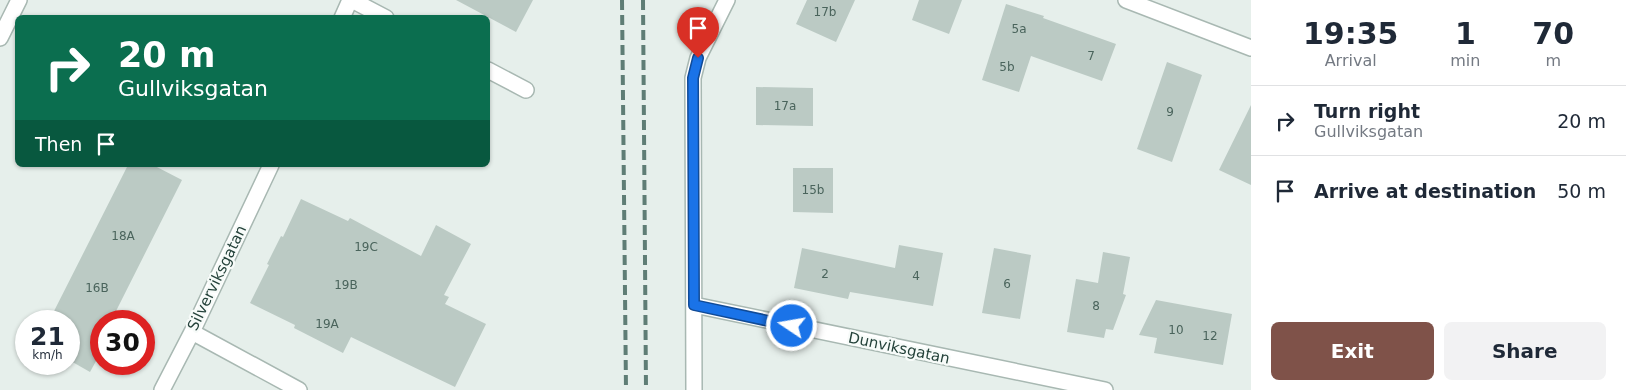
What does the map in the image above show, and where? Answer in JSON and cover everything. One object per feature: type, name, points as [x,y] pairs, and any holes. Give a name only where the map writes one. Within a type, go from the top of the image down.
[{"type":"street","points":[[0,38],[19,0]]},
{"type":"street","points":[[344,15],[351,0],[380,15]]},
{"type":"street","points":[[694,390],[693,78],[698,58],[727,0]]},
{"type":"street","points":[[1126,0],[1251,48]]},
{"type":"street","points":[[490,71],[526,90]]},
{"type":"street","name":"Silverviksgatan","points":[[162,390],[192,332],[270,167]]},
{"type":"street","name":"Dunviksgatan","points":[[694,305],[1104,390]]},
{"type":"street","points":[[192,332],[299,390]]},
{"type":"building","points":[[456,0],[533,0],[516,32],[490,18],[490,15],[484,15]]},
{"type":"building","points":[[807,0],[855,0],[836,42],[796,24]]},
{"type":"building","points":[[919,0],[962,0],[949,34],[912,20]]},
{"type":"building","points":[[1006,4],[1044,16],[1043,18],[1116,44],[1102,81],[1031,56],[1019,92],[982,80]]},
{"type":"building","points":[[1167,62],[1202,75],[1172,162],[1137,149]]},
{"type":"building","points":[[756,87],[813,88],[813,126],[756,125]]},
{"type":"building","points":[[1251,105],[1251,185],[1219,170]]},
{"type":"building","points":[[127,167],[157,167],[182,180],[117,310],[90,310],[90,372],[80,366],[80,310],[55,310]]},
{"type":"building","points":[[793,168],[833,168],[833,213],[793,212]]},
{"type":"building","points":[[301,199],[348,221],[350,218],[421,256],[436,225],[471,244],[444,295],[449,297],[445,304],[486,324],[455,387],[351,337],[343,353],[294,328],[295,325],[250,303],[269,265],[267,264],[281,236],[283,237]]},
{"type":"building","points":[[899,245],[943,253],[933,306],[850,292],[848,299],[794,288],[802,248],[895,268]]},
{"type":"building","points":[[994,248],[1031,255],[1020,319],[982,313]]},
{"type":"building","points":[[1103,252],[1130,257],[1123,294],[1126,295],[1113,330],[1106,329],[1104,338],[1067,332],[1076,279],[1098,283]]},
{"type":"building","points":[[1156,300],[1232,314],[1223,365],[1154,353],[1157,338],[1139,335]]},
{"type":"railway","points":[[622,0],[626,390]]},
{"type":"railway","points":[[643,0],[646,390]]},
{"type":"route","points":[[698,58],[693,78],[694,305],[792,326]]}]
